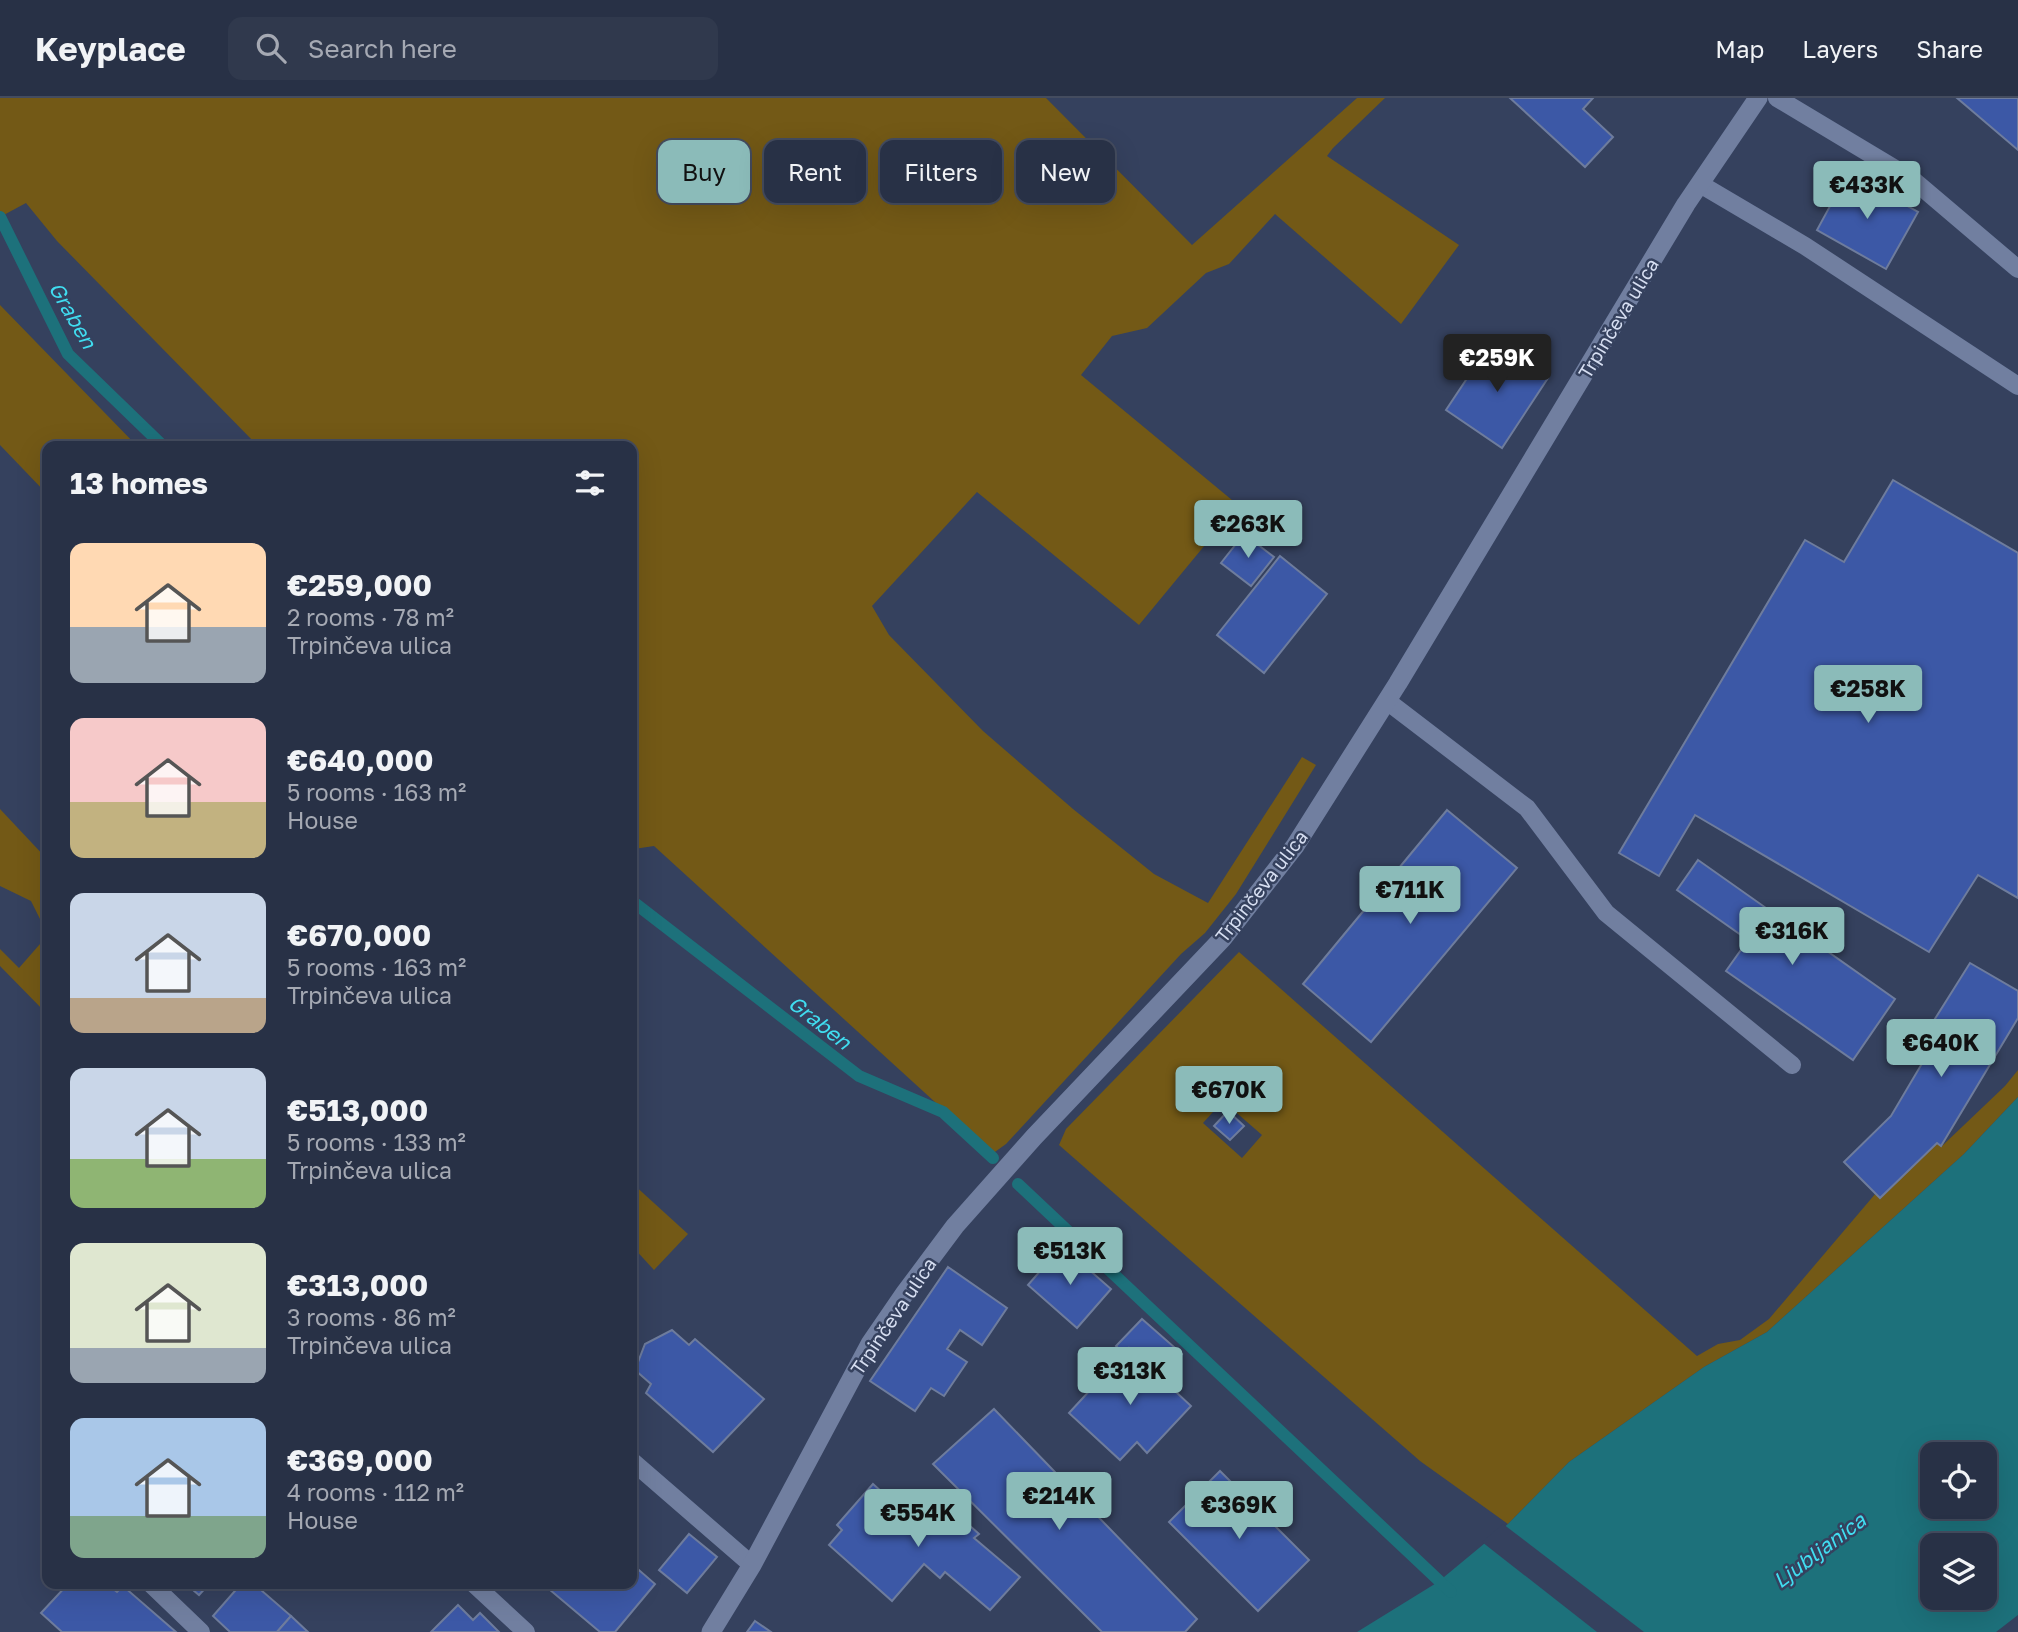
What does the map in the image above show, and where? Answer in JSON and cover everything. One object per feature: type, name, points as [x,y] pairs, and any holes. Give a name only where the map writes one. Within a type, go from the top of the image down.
[{"type":"street","name":"Trpinčeva ulica","points":[[710,1632],[752,1565],[870,1344],[905,1293],[955,1226],[1223,938],[1295,846],[1387,701],[1686,204],[1758,98]]},
{"type":"lane","points":[[1777,98],[1912,179],[2018,269]]},
{"type":"lane","points":[[1700,184],[1805,246],[2018,386]]},
{"type":"lane","points":[[1387,701],[1527,808],[1606,913],[1792,1065]]},
{"type":"lane","points":[[637,1465],[752,1565]]},
{"type":"lane","points":[[156,1589],[201,1632]]},
{"type":"lane","points":[[479,1589],[526,1632]]},
{"type":"shaded area","points":[[0,98],[1046,98],[1088,140],[1016,140],[1016,203],[1115,203],[1115,167],[1192,245],[1357,98],[1385,98],[1327,156],[1459,245],[1401,324],[1275,214],[1229,264],[1206,273],[1147,328],[1112,336],[1081,375],[1238,505],[1139,625],[977,492],[872,606],[889,635],[983,731],[1154,874],[1208,903],[1302,757],[1316,765],[1236,894],[1205,933],[1181,954],[1006,1144],[992,1154],[654,846],[637,849],[637,441],[253,441],[57,241],[26,203],[0,217]]},
{"type":"shaded area","points":[[0,305],[132,441],[42,441],[42,489],[0,445]]},
{"type":"shaded area","points":[[0,809],[42,854],[42,923],[31,901],[0,886]]},
{"type":"shaded area","points":[[42,942],[42,1009],[0,966],[0,949],[19,968]]},
{"type":"shaded area","points":[[1239,952],[1697,1356],[1718,1344],[1740,1340],[1769,1319],[1876,1193],[1880,1198],[1937,1143],[1942,1146],[2005,1086],[2018,1070],[2018,1097],[1964,1154],[1767,1332],[1704,1367],[1569,1462],[1508,1524],[1420,1461],[1059,1145],[1066,1129]],"holes":[[[1223,1101],[1262,1135],[1242,1158],[1203,1123]]]},
{"type":"shaded area","points":[[637,1188],[688,1234],[654,1270],[637,1251]]},
{"type":"water","name":"Ljubljanica","points":[[2018,1097],[2018,1615],[1996,1632],[1357,1632],[1438,1582],[1508,1524],[1569,1462],[1704,1367],[1767,1332],[1964,1154]]},
{"type":"pier","points":[[1503,1524],[1644,1632],[1597,1632],[1482,1542]]},
{"type":"building","points":[[1510,98],[1593,98],[1583,109],[1613,137],[1585,167]]},
{"type":"building","points":[[1957,98],[2018,98],[2018,150]]},
{"type":"building","points":[[1848,173],[1918,212],[1886,269],[1817,230]]},
{"type":"building","points":[[1492,341],[1548,378],[1502,448],[1446,410]]},
{"type":"building","points":[[1893,480],[2018,553],[2018,898],[1978,875],[1929,952],[1695,815],[1659,876],[1619,853],[1805,540],[1844,562]]},
{"type":"building","points":[[1244,534],[1274,557],[1251,586],[1221,563]]},
{"type":"building","points":[[1280,556],[1327,594],[1264,673],[1217,635]]},
{"type":"building","points":[[1447,810],[1517,868],[1371,1042],[1303,984]]},
{"type":"building","points":[[1698,860],[1895,999],[1853,1060],[1726,971],[1748,940],[1677,890]]},
{"type":"building","points":[[1970,963],[2018,991],[2018,1018],[1941,1146],[1937,1143],[1880,1198],[1844,1162],[1891,1116],[1943,1028],[1933,1022]]},
{"type":"building","points":[[1228,1111],[1244,1126],[1230,1140],[1214,1126]]},
{"type":"building","points":[[1062,1246],[1111,1289],[1077,1328],[1028,1285]]},
{"type":"building","points":[[948,1267],[1007,1308],[982,1345],[960,1330],[947,1349],[967,1362],[944,1396],[931,1388],[915,1411],[870,1381]]},
{"type":"building","points":[[1142,1319],[1182,1354],[1162,1379],[1129,1348],[1124,1354],[1116,1346]]},
{"type":"building","points":[[672,1330],[689,1345],[695,1339],[764,1399],[713,1452],[646,1393],[651,1384],[637,1372],[645,1344]]},
{"type":"building","points":[[1129,1348],[1191,1406],[1147,1453],[1137,1442],[1120,1460],[1069,1413]]},
{"type":"building","points":[[994,1409],[1197,1619],[1185,1632],[1102,1632],[933,1464]]},
{"type":"building","points":[[1220,1471],[1309,1560],[1258,1611],[1169,1522]]},
{"type":"building","points":[[873,1484],[920,1526],[941,1500],[979,1534],[974,1538],[1020,1577],[990,1610],[945,1572],[940,1578],[924,1564],[892,1601],[829,1545],[842,1530],[837,1525]]},
{"type":"building","points":[[689,1534],[717,1557],[687,1593],[659,1570]]},
{"type":"building","points":[[637,1568],[655,1584],[615,1632],[600,1632],[549,1589],[637,1589]]},
{"type":"building","points":[[63,1589],[113,1589],[117,1592],[126,1589],[176,1632],[62,1632],[41,1613]]},
{"type":"building","points":[[192,1589],[204,1589],[199,1595]]},
{"type":"building","points":[[237,1589],[260,1589],[291,1616],[277,1632],[230,1632],[213,1616]]},
{"type":"building","points":[[458,1605],[473,1620],[480,1613],[499,1632],[431,1632]]},
{"type":"building","points":[[291,1616],[308,1632],[277,1632]]},
{"type":"building","points":[[755,1621],[771,1632],[747,1632]]},
{"type":"waterway","name":"Graben","points":[[0,217],[68,354],[158,441]]},
{"type":"waterway","name":"Graben","points":[[637,905],[859,1076],[943,1112],[993,1158]]},
{"type":"waterway","points":[[1018,1184],[1451,1592]]}]
